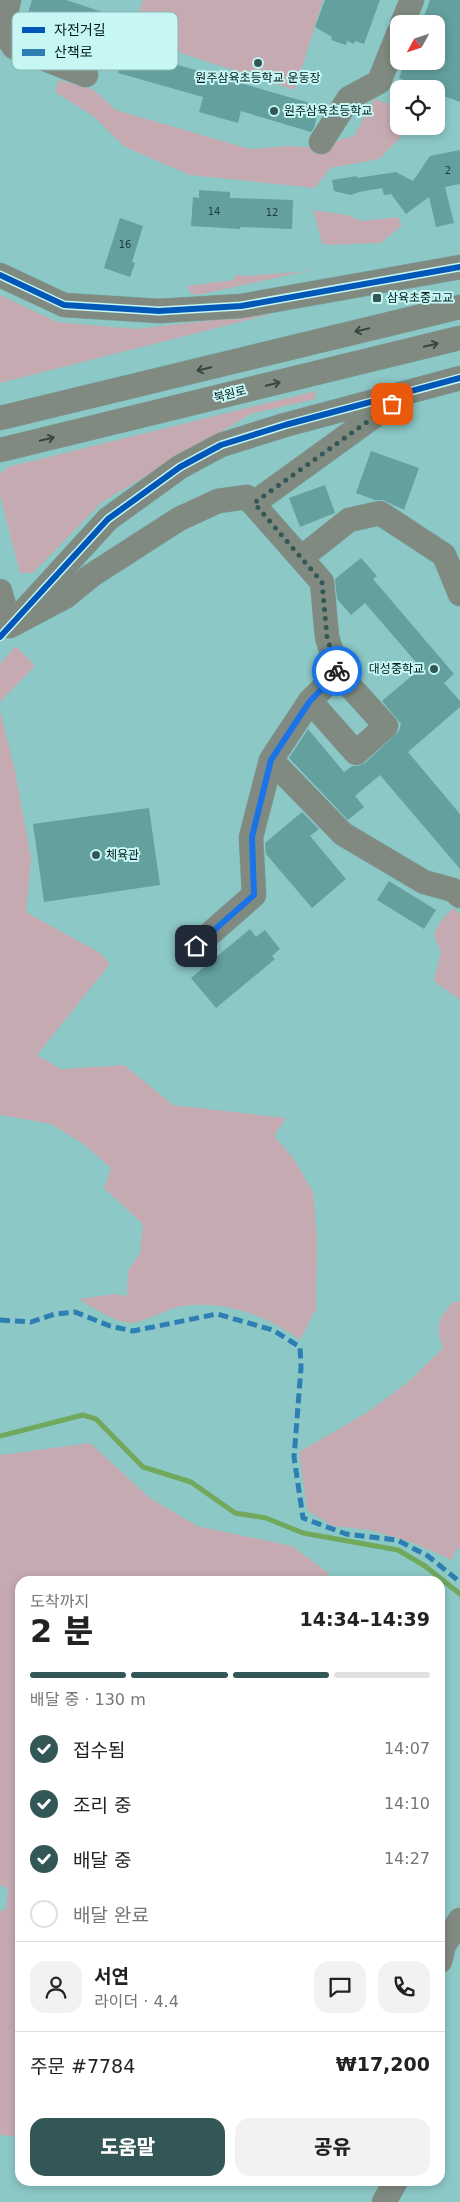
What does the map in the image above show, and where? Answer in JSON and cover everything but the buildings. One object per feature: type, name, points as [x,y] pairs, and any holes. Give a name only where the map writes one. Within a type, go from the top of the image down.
[{"type":"street","points":[[406,15],[412,0]]},
{"type":"street","points":[[5,4],[2,30],[12,44]]},
{"type":"street","points":[[321,142],[349,98],[379,82],[390,54]]},
{"type":"street","points":[[73,70],[86,75]]},
{"type":"street","points":[[0,275],[64,305],[158,311],[241,306],[460,267]]},
{"type":"street","points":[[0,418],[460,307]]},
{"type":"street","name":"북원로","points":[[0,450],[460,338]]},
{"type":"street","points":[[5,632],[108,519],[180,467],[221,445],[285,425],[460,378]]},
{"type":"street","points":[[254,503],[407,393]]},
{"type":"street","points":[[5,632],[65,597],[92,575],[178,519],[218,501],[247,497],[322,582],[327,637],[338,673],[386,726],[356,753],[310,701]]},
{"type":"street","points":[[301,558],[349,520],[380,513],[444,555],[460,594]]},
{"type":"street","points":[[0,591],[5,632]]},
{"type":"street","points":[[196,946],[254,895],[252,837],[271,760],[310,701],[338,673]]},
{"type":"street","points":[[271,760],[343,834],[424,882],[453,890],[460,896]]},
{"type":"street","points":[[445,1943],[460,1920]]},
{"type":"street","points":[[384,2202],[393,2186]]},
{"type":"shaded area","name":"원주삼육초등학교 운동장","points":[[143,0],[323,0],[295,90],[178,52],[178,12],[139,12]]},
{"type":"shaded area","points":[[59,80],[94,90],[116,110],[250,149],[289,146],[328,148],[339,140],[354,136],[374,99],[390,104],[390,135],[403,135],[379,159],[330,168],[315,188],[190,175],[125,147],[93,116],[55,92]]},
{"type":"shaded area","points":[[313,210],[347,215],[361,221],[398,217],[402,225],[381,243],[327,245],[322,243]]},
{"type":"shaded area","points":[[317,269],[197,295],[191,294],[187,286],[233,280],[237,274],[244,276]]},
{"type":"shaded area","points":[[0,295],[57,322],[136,329],[276,313],[0,383]]},
{"type":"shaded area","points":[[316,391],[315,399],[251,414],[102,502],[33,573],[20,573],[0,495],[0,474],[8,467]]},
{"type":"shaded area","points":[[16,646],[35,666],[0,702],[0,664]]},
{"type":"shaded area","points":[[0,710],[15,771],[31,858],[26,912],[100,953],[110,964],[37,1055],[60,1069],[124,1065],[173,1105],[286,1118],[274,1136],[293,1158],[313,1192],[317,1237],[316,1309],[300,1340],[273,1323],[259,1317],[244,1311],[214,1305],[182,1306],[131,1323],[112,1318],[79,1299],[114,1294],[127,1296],[128,1271],[140,1253],[143,1224],[104,1188],[111,1168],[85,1145],[51,1124],[0,1115]]},
{"type":"shaded area","points":[[453,908],[460,914],[460,1000],[434,981],[441,952],[434,935],[439,923]]},
{"type":"shaded area","points":[[453,1302],[460,1302],[460,1548],[456,1550],[452,1560],[411,1542],[370,1530],[333,1526],[307,1510],[299,1452],[366,1413],[407,1383],[443,1348],[438,1328],[439,1323]]},
{"type":"shaded area","points":[[90,1443],[150,1498],[197,1526],[292,1546],[327,1572],[328,1576],[15,1576],[15,2136],[0,2135],[0,1911],[6,1909],[8,1888],[0,1885],[0,1455]]},
{"type":"waterway","points":[[0,1436],[83,1415],[96,1419],[143,1467],[191,1482],[235,1513],[266,1518],[303,1533],[398,1550],[438,1576]]},
{"type":"waterway","points":[[445,1582],[460,1594]]},
{"type":"marked path","points":[[0,1320],[31,1322],[55,1314],[75,1312],[110,1326],[133,1331],[217,1314],[273,1330],[300,1347],[301,1368],[294,1457],[303,1518],[346,1534],[397,1540],[428,1556],[460,1582]]},
{"type":"cycle path","points":[[0,275],[64,305],[159,311],[241,306],[460,267]]},
{"type":"cycle path","points":[[0,637],[108,519],[180,467],[221,445],[285,425],[460,378]]},
{"type":"way so far","points":[[337,671],[327,637],[322,582],[254,503],[392,404]]},
{"type":"place","name":"원주삼육초등학교 운동장","points":[[258,63]]},
{"type":"place","name":"원주삼육초등학교","points":[[274,111]]},
{"type":"place","name":"삼육초중고교","points":[[377,298]]},
{"type":"place","name":"대성중학교","points":[[434,669]]},
{"type":"place","name":"체육관","points":[[96,855]]},
{"type":"route","points":[[196,946],[254,895],[252,837],[271,760],[310,701],[338,673],[337,671]]}]
